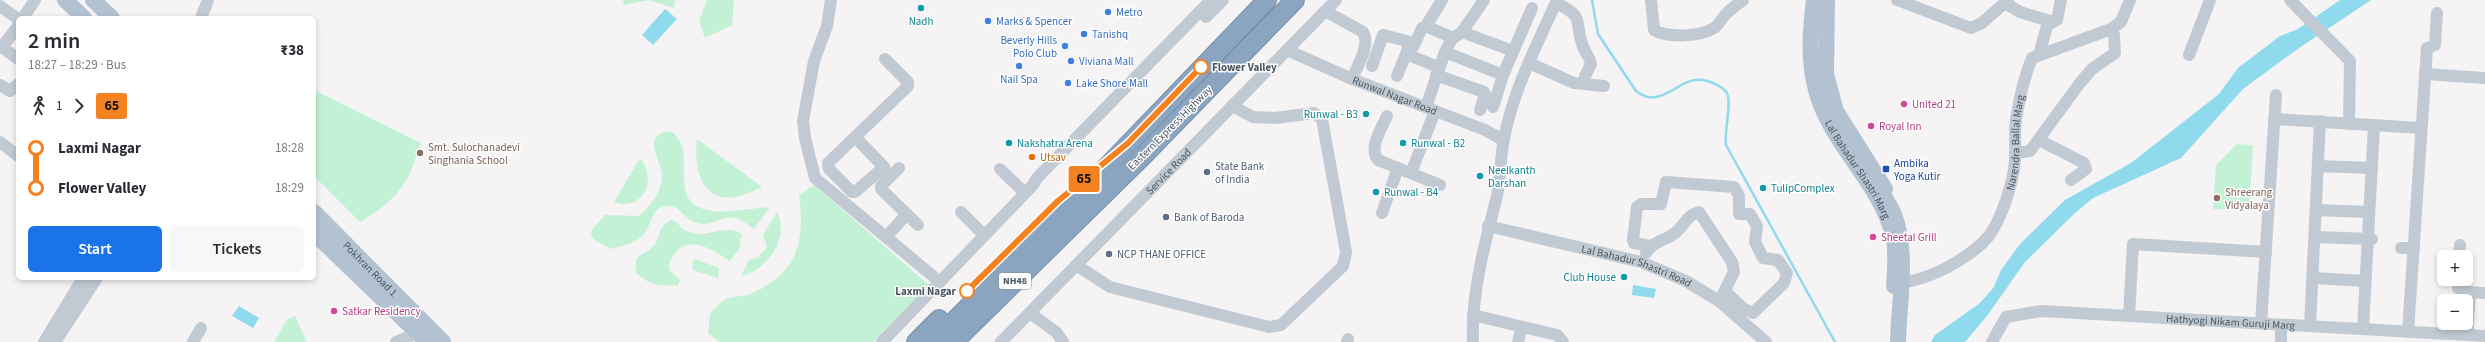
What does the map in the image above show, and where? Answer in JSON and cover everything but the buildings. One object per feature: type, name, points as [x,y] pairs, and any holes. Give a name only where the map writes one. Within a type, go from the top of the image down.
[{"type":"highway","name":"Eastern Express Highway","points":[[1072,214],[1128,143],[1258,7],[1267,0]]},
{"type":"highway","name":"Eastern Express Highway","points":[[1072,214],[1144,156],[1296,0]]},
{"type":"highway","points":[[916,342],[1058,201],[1128,143]]},
{"type":"highway","points":[[971,342],[1085,228],[1144,156]]},
{"type":"highway","name":"NH48","points":[[933,342],[1072,214]]},
{"type":"highway","name":"NH48","points":[[954,342],[1072,214]]},
{"type":"main road","points":[[65,0],[82,16]]},
{"type":"main road","points":[[93,0],[110,16]]},
{"type":"main road","name":"Lal Bahadur Shastri Marg","points":[[1814,0],[1819,21],[1826,74],[1836,111],[1893,200],[1905,234],[1907,257],[1899,283],[1891,342]]},
{"type":"main road","name":"Lal Bahadur Shastri Marg","points":[[1819,21],[1827,0]]},
{"type":"main road","points":[[1819,21],[1817,61],[1823,93],[1829,107],[1895,216],[1900,235],[1901,266],[1899,342]]},
{"type":"main road","name":"Pokhran Road 1","points":[[316,214],[443,342]]},
{"type":"main road","name":"Pokhran Road 1","points":[[316,235],[422,337]]},
{"type":"main road","name":"Lal Bahadur Shastri Marg","points":[[1899,283],[1899,342]]},
{"type":"street","points":[[24,16],[35,0]]},
{"type":"street","points":[[202,16],[208,0]]},
{"type":"street","points":[[831,0],[827,26],[814,61],[804,121],[804,138],[815,178],[940,282]]},
{"type":"street","points":[[882,342],[1029,189],[1037,178],[1211,0]]},
{"type":"street","points":[[1029,189],[1041,184],[1223,0]]},
{"type":"street","name":"Service Road","points":[[1001,342],[1336,0]]},
{"type":"street","points":[[1407,52],[1413,47],[1422,28],[1426,26],[1442,0]]},
{"type":"street","points":[[1411,173],[1430,109],[1437,71],[1444,52],[1484,0]]},
{"type":"street","points":[[1651,0],[1654,30],[1660,34],[1681,35],[1706,32],[1715,27],[1726,14],[1743,0]]},
{"type":"street","points":[[1897,0],[1971,28],[1982,23],[2007,2],[2020,12],[2053,22]]},
{"type":"street","points":[[2039,55],[2047,26],[2057,20],[2061,0]]},
{"type":"street","points":[[2039,55],[2111,29],[2121,22],[2130,0]]},
{"type":"street","points":[[2189,55],[2210,0]]},
{"type":"street","points":[[2290,0],[2350,61],[2349,124]]},
{"type":"street","points":[[1473,342],[1473,315],[1488,226],[1497,195],[1503,140],[1515,98],[1556,1],[1578,18],[1583,47],[1590,64],[1585,76]]},
{"type":"street","points":[[0,6],[16,18]]},
{"type":"street","points":[[1493,107],[1503,75],[1532,8]]},
{"type":"street","points":[[1325,11],[1364,32],[1366,36],[1365,46],[1352,79]]},
{"type":"street","points":[[2408,332],[2408,243],[2421,128],[2427,48],[2435,45],[2437,13]]},
{"type":"street","points":[[1426,26],[1513,51]]},
{"type":"street","points":[[16,28],[1,46],[16,57]]},
{"type":"street","points":[[1372,66],[1383,35],[1407,41],[1407,52],[1397,76]]},
{"type":"street","points":[[2015,153],[2030,151],[2060,108],[2088,74],[2115,53],[2114,35]]},
{"type":"street","name":"Runwal Nagar Road","points":[[1287,50],[1352,79],[1430,109],[1503,140]]},
{"type":"street","points":[[1407,52],[1437,71],[1484,92],[1480,110]]},
{"type":"street","points":[[1444,52],[1503,75]]},
{"type":"street","name":"Narendra Ballal Marg","points":[[1899,283],[1930,276],[1961,260],[1988,237],[2005,203],[2012,176],[2015,153],[2015,121],[2024,81],[2032,58],[2039,55]]},
{"type":"street","points":[[886,59],[908,82],[908,86],[828,163],[829,169],[852,192],[855,192],[892,170]]},
{"type":"street","points":[[1529,63],[1574,83],[1604,86]]},
{"type":"street","points":[[2425,74],[2485,78]]},
{"type":"street","points":[[0,85],[10,91],[16,86]]},
{"type":"street","points":[[2261,323],[2276,95]]},
{"type":"street","points":[[1076,265],[1110,287],[1269,327],[1281,325],[1343,266],[1346,252],[1322,119],[1314,113],[1275,118],[1253,116],[1232,106]]},
{"type":"street","points":[[1387,116],[1373,148],[1374,155],[1378,160],[1440,185]]},
{"type":"street","points":[[2274,119],[2421,128]]},
{"type":"street","points":[[2310,326],[2316,237],[2320,121]]},
{"type":"street","points":[[2362,328],[2365,281],[2369,263],[2369,212],[2374,126]]},
{"type":"street","points":[[855,137],[892,170]]},
{"type":"street","points":[[2039,140],[2084,163],[2086,169],[2071,180]]},
{"type":"street","points":[[0,142],[16,154]]},
{"type":"street","points":[[2318,166],[2372,168]]},
{"type":"street","points":[[1382,213],[1398,168]]},
{"type":"street","points":[[1000,169],[1029,189]]},
{"type":"street","points":[[892,170],[881,186],[881,189],[918,225]]},
{"type":"street","points":[[822,184],[833,173]]},
{"type":"street","points":[[1666,182],[1734,187],[1739,196],[1739,214],[1750,214],[1757,226],[1755,242],[1763,258],[1778,260],[1787,273],[1784,283],[1753,313],[1722,296],[1734,272],[1732,262],[1699,212],[1692,214],[1675,233],[1650,246],[1634,244],[1633,240],[1637,207],[1642,204],[1661,204],[1666,182]]},
{"type":"street","points":[[2316,210],[2342,205],[2369,212]]},
{"type":"street","points":[[961,212],[984,235]]},
{"type":"street","points":[[886,237],[907,214]]},
{"type":"street","name":"Lal Bahadur Shastri Road","points":[[1488,226],[1642,262],[1722,296],[1766,342]]},
{"type":"street","points":[[2316,237],[2370,244]]},
{"type":"street","points":[[2129,316],[2133,244],[2266,252]]},
{"type":"street","points":[[1642,262],[1650,246]]},
{"type":"street","points":[[2313,278],[2365,281]]},
{"type":"street","points":[[55,342],[58,328],[82,280]]},
{"type":"street","points":[[44,342],[58,328],[95,280]]},
{"type":"street","points":[[2458,286],[2458,288],[2470,292],[2485,293]]},
{"type":"street","points":[[2467,335],[2470,292]]},
{"type":"street","name":"Hathyogi Nikam Guruji Marg","points":[[1992,342],[2006,317],[2041,311],[2485,336]]},
{"type":"street","points":[[1030,312],[1056,332],[1063,342]]},
{"type":"street","points":[[1473,315],[1557,335],[1563,342]]},
{"type":"street","points":[[2281,324],[2281,342]]},
{"type":"street","points":[[1518,342],[1522,327]]},
{"type":"street","points":[[193,342],[201,328]]},
{"type":"street","points":[[396,342],[422,337]]},
{"type":"green space","points":[[623,0],[649,0],[624,5]]},
{"type":"green space","points":[[649,0],[675,0],[674,8]]},
{"type":"green space","points":[[707,0],[734,0],[732,25],[705,38],[699,21]]},
{"type":"green space","points":[[316,91],[421,143],[411,170],[400,190],[384,206],[360,222],[316,178]]},
{"type":"green space","points":[[670,131],[679,139],[683,150],[685,187],[688,198],[697,206],[712,211],[734,211],[770,207],[754,229],[735,218],[728,217],[712,223],[697,223],[675,208],[666,206],[660,208],[654,213],[644,234],[633,242],[611,249],[593,239],[591,234],[593,228],[605,215],[639,216],[655,198],[660,188],[662,176],[654,149],[654,143],[656,138],[661,134]]},
{"type":"green space","points":[[697,139],[762,187],[736,197],[724,197],[714,194],[707,188],[698,170],[696,149]]},
{"type":"green space","points":[[2237,144],[2253,145],[2249,211],[2213,209],[2216,165]]},
{"type":"green space","points":[[640,158],[648,176],[645,192],[640,198],[633,202],[624,204],[614,202]]},
{"type":"green space","points":[[814,185],[929,285],[873,342],[719,342],[708,333],[710,314],[726,299],[744,296],[766,286],[788,267],[799,242],[801,212],[799,195]]},
{"type":"green space","points":[[777,212],[781,232],[774,252],[760,267],[751,273],[741,276],[749,260],[757,258],[767,247],[763,235]]},
{"type":"green space","points":[[672,220],[687,231],[696,234],[723,230],[737,231],[743,235],[740,239],[740,248],[730,261],[705,247],[696,244],[689,244],[681,247],[669,264],[670,271],[680,280],[678,285],[666,286],[651,283],[636,273],[636,259],[656,243],[661,229],[665,224]]},
{"type":"green space","points":[[695,259],[719,268],[718,278],[693,270],[692,262]]},
{"type":"green space","points":[[295,316],[307,342],[274,342],[287,319]]},
{"type":"water","points":[[2340,0],[2371,0],[2299,48],[2243,89],[2181,158],[2093,198],[2075,213],[2025,262],[1987,316],[1965,342],[1931,342],[1935,335],[1980,303],[1994,287],[2001,270],[2020,244],[2065,200],[2131,163],[2219,94],[2238,68],[2280,36],[2298,29]]},
{"type":"water","points":[[665,9],[677,19],[653,45],[642,35]]},
{"type":"water","points":[[1633,285],[1656,289],[1654,298],[1632,295]]},
{"type":"water","points":[[239,306],[259,318],[253,328],[232,316]]},
{"type":"waterway","points":[[1592,0],[1598,34],[1636,91],[1648,97],[1656,97],[1690,81],[1697,80],[1717,85],[1727,93],[1729,104],[1726,145],[1835,342]]},
{"type":"bus line","name":"65","points":[[967,291],[1058,201],[1128,143],[1201,67]]},
{"type":"place","name":"Nadh","points":[[921,8]]},
{"type":"place","name":"Metro","points":[[1108,12]]},
{"type":"place","name":"Marks & Spencer","points":[[988,21]]},
{"type":"place","name":"Tanishq","points":[[1084,34]]},
{"type":"place","name":"Beverly Hills Polo Club","points":[[1065,46]]},
{"type":"place","name":"Viviana Mall","points":[[1071,61]]},
{"type":"place","name":"Nail Spa","points":[[1019,66]]},
{"type":"place","name":"Flower Valley","points":[[1201,67]]},
{"type":"place","name":"Lake Shore Mall","points":[[1068,83]]},
{"type":"place","name":"United 21","points":[[1904,104]]},
{"type":"place","name":"Runwal - B3","points":[[1366,114]]},
{"type":"place","name":"Royal Inn","points":[[1871,126]]},
{"type":"place","name":"Nakshatra Arena","points":[[1009,143]]},
{"type":"place","name":"Runwal - B2","points":[[1403,143]]},
{"type":"place","name":"Smt. Sulochanadevi Singhania School","points":[[420,153]]},
{"type":"place","name":"Utsav","points":[[1032,157]]},
{"type":"place","name":"Ambika Yoga Kutir","points":[[1886,169]]},
{"type":"place","name":"State Bank of India","points":[[1207,172]]},
{"type":"place","name":"Neelkanth Darshan","points":[[1480,176]]},
{"type":"place","name":"TulipComplex","points":[[1763,188]]},
{"type":"place","name":"Runwal - B4","points":[[1376,192]]},
{"type":"place","name":"Shreerang Vidyalaya","points":[[2217,198]]},
{"type":"place","name":"Bank of Baroda","points":[[1166,217]]},
{"type":"place","name":"Sheetal Grill","points":[[1873,237]]},
{"type":"place","name":"NCP THANE OFFICE","points":[[1109,254]]},
{"type":"place","name":"Club House","points":[[1624,277]]},
{"type":"place","name":"Laxmi Nagar","points":[[967,291]]},
{"type":"place","name":"Satkar Residency","points":[[334,311]]}]
